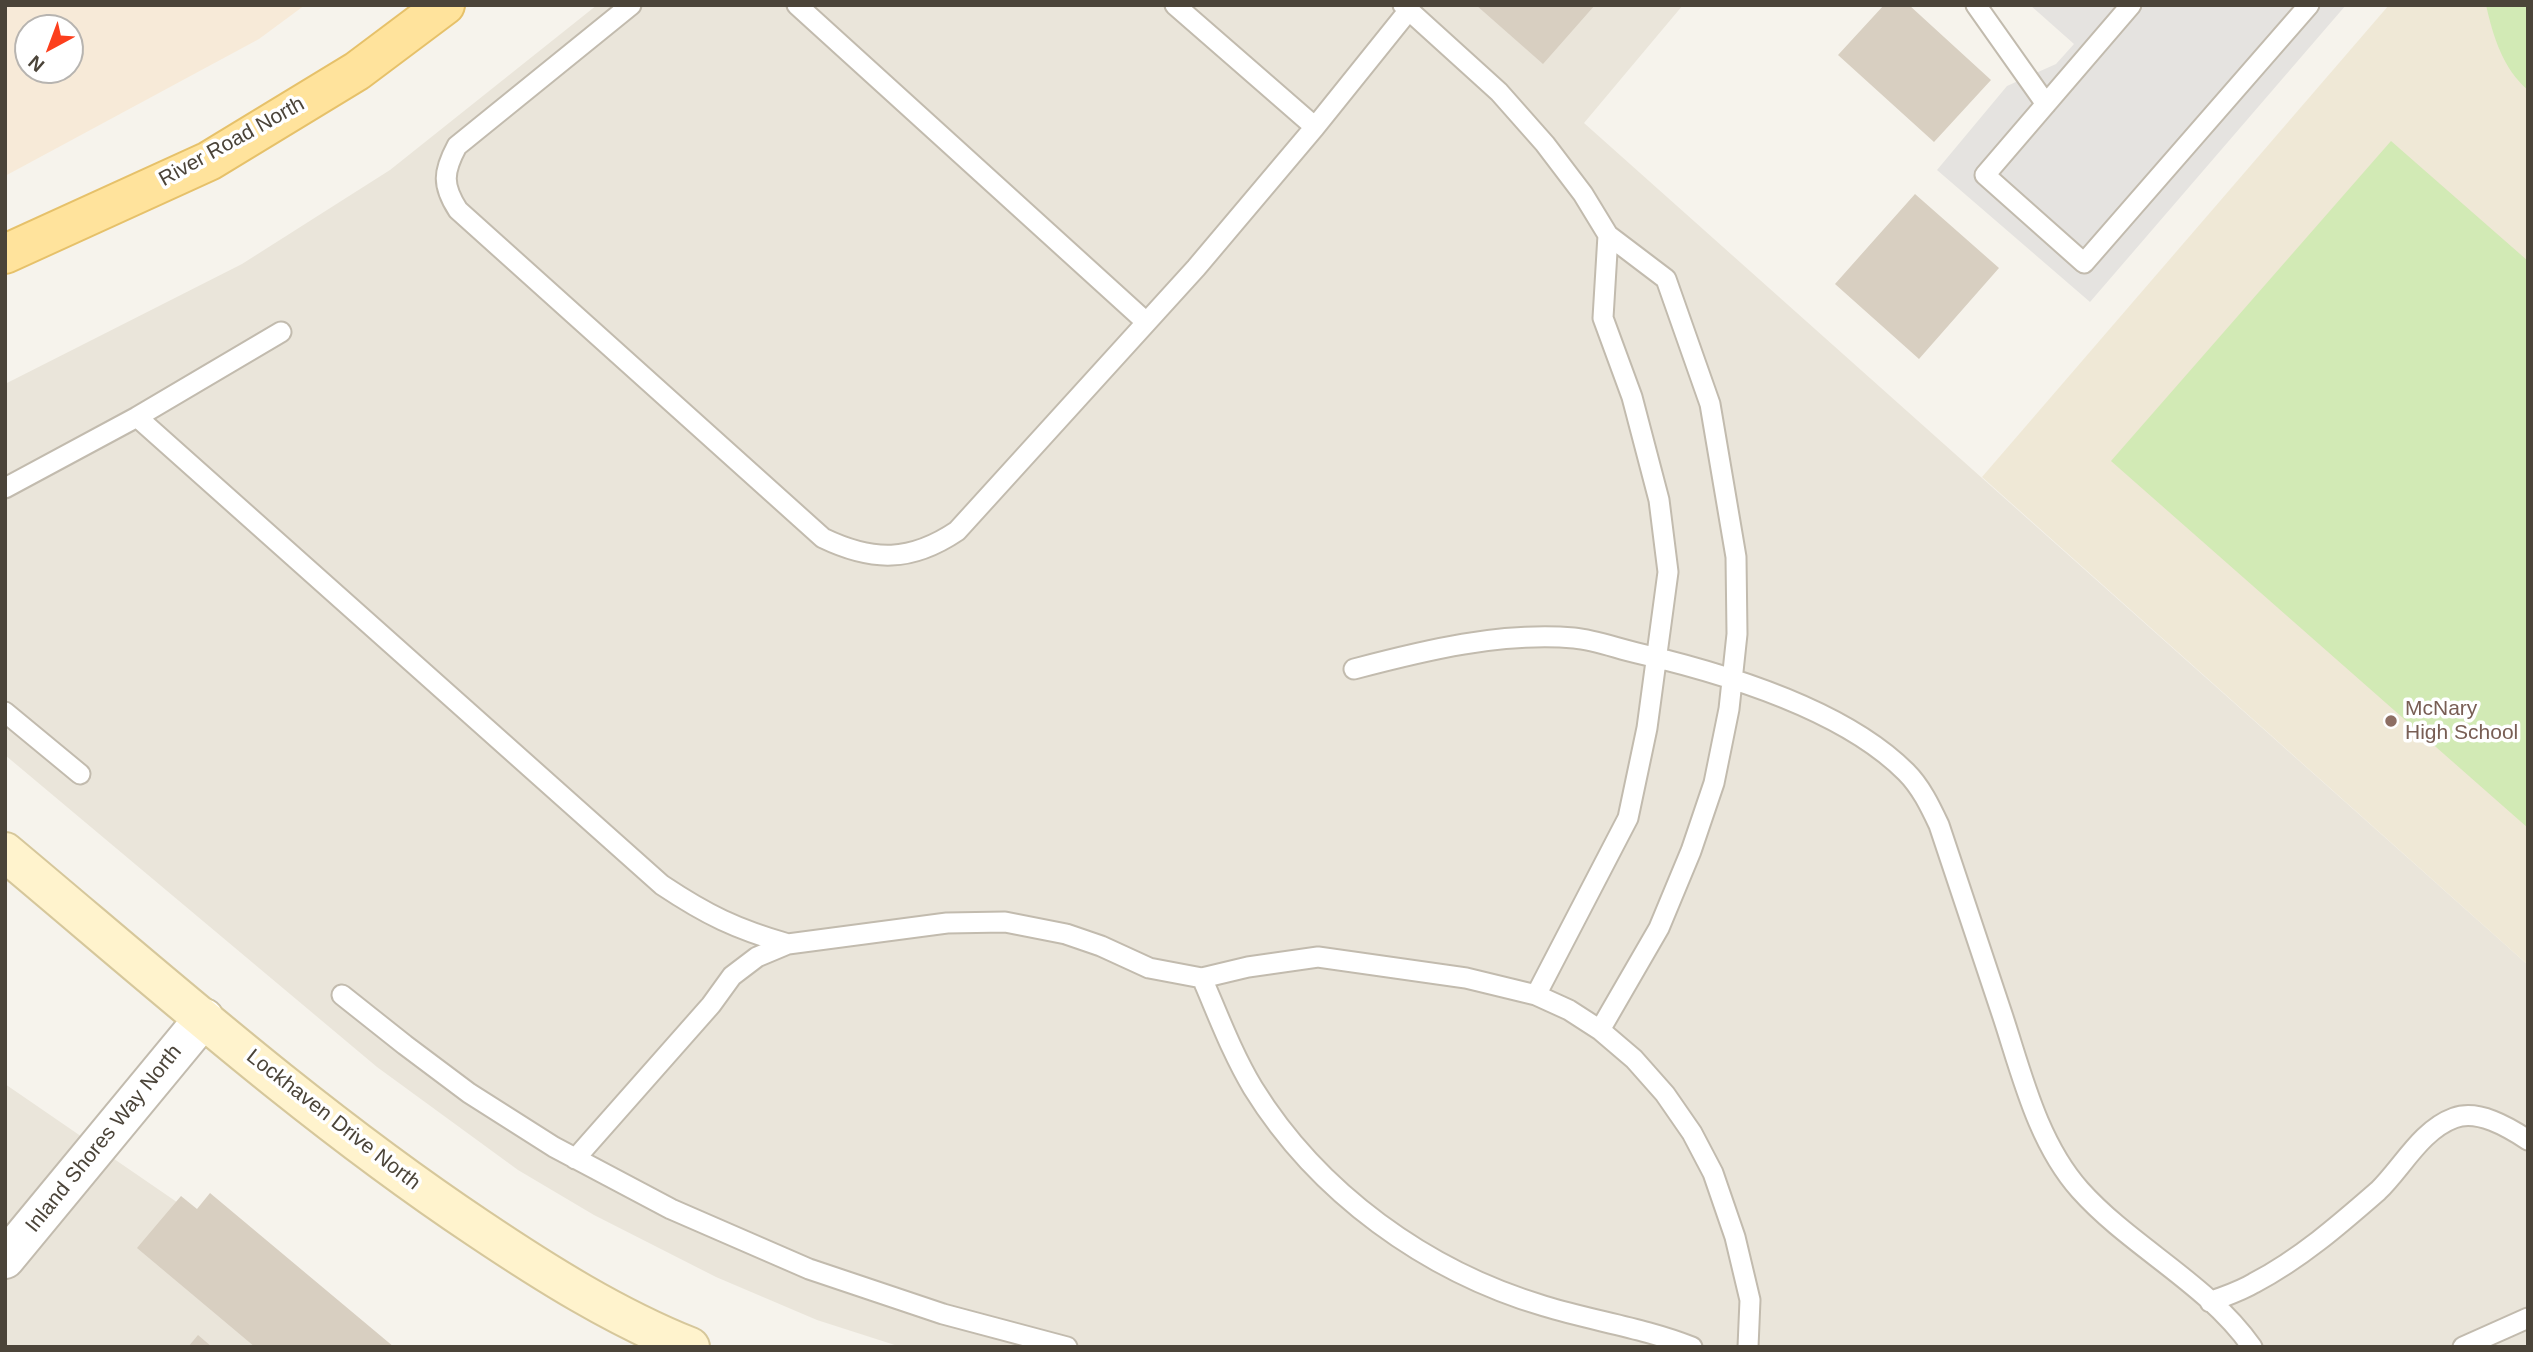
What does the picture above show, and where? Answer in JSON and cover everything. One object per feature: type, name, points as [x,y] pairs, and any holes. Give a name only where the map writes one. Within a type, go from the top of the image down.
[{"type":"main road","name":"River Road North","points":[[5,254],[209,161],[357,71],[444,5]]},
{"type":"street","name":"Lockhaven Drive North","points":[[5,852],[375,1157],[511,1250],[597,1302],[690,1347]]},
{"type":"street","name":"Inland Shores Way North","points":[[5,1259],[204,1018]]},
{"type":"lane","points":[[631,5],[457,146],[445,177],[448,195],[458,210],[823,538],[867,555],[915,553],[937,544],[957,531],[1196,268],[1315,127],[1406,8],[1499,92],[1545,144],[1583,194],[1608,235],[1666,279],[1710,404],[1736,556],[1737,634],[1734,678],[1714,783],[1691,851],[1659,928],[1600,1030]]},
{"type":"lane","points":[[797,5],[1145,321]]},
{"type":"lane","points":[[1175,5],[1315,127]]},
{"type":"lane","points":[[1976,5],[2046,104]]},
{"type":"lane","points":[[2131,5],[1985,175],[2084,262],[2309,5]]},
{"type":"lane","points":[[1536,995],[1628,818],[1647,728],[1668,572],[1659,500],[1632,397],[1603,318],[1608,235]]},
{"type":"lane","points":[[5,488],[137,417],[281,332]]},
{"type":"lane","points":[[137,417],[662,885],[700,911],[731,926],[788,944]]},
{"type":"lane","points":[[1354,669],[1427,650],[1501,639],[1576,638],[1734,678],[1845,726],[1881,751],[1906,771],[1922,790],[1939,825],[2032,1103],[2064,1171],[2102,1212],[2210,1302],[2242,1332],[2252,1347]]},
{"type":"lane","points":[[5,712],[80,774]]},
{"type":"lane","points":[[575,1159],[711,1005],[732,976],[757,957],[788,944],[947,923],[1005,922],[1066,934],[1101,946],[1149,968],[1202,978],[1248,967],[1318,957],[1466,978],[1536,995],[1569,1010],[1600,1030],[1634,1059],[1665,1094],[1692,1133],[1713,1173],[1735,1237],[1750,1300],[1748,1347]]},
{"type":"lane","points":[[1202,978],[1235,1056],[1254,1090],[1303,1154],[1359,1209],[1420,1253],[1488,1286],[1544,1306],[1662,1335],[1692,1347]]},
{"type":"lane","points":[[342,995],[469,1093],[575,1159],[671,1209],[809,1269],[943,1314],[1067,1347]]},
{"type":"lane","points":[[2210,1302],[2254,1284],[2322,1239],[2381,1188],[2434,1129],[2455,1117],[2476,1116],[2513,1130],[2528,1140]]},
{"type":"lane","points":[[2463,1347],[2528,1318]]},
{"type":"shaded area","points":[[5,5],[305,5],[259,39],[5,176]]},
{"type":"shaded area","points":[[597,5],[1683,5],[1584,123],[2528,965],[2528,1347],[901,1347],[817,1320],[716,1277],[594,1215],[518,1170],[377,1067],[5,755],[5,384],[242,264],[390,170]]},
{"type":"shaded area","points":[[2030,5],[2346,5],[2090,302],[1937,170],[2007,86],[2056,64],[2074,44]]},
{"type":"shaded area","name":"McNary High School","points":[[2389,5],[2528,5],[2528,965],[1982,477]]},
{"type":"shaded area","points":[[5,1084],[382,1343],[392,1347],[5,1347]]},
{"type":"green space","points":[[2486,5],[2528,5],[2528,90],[2519,82],[2506,62],[2496,40]]},
{"type":"green space","points":[[2391,141],[2528,261],[2528,828],[2111,461]]},
{"type":"building","points":[[1476,5],[1595,5],[1543,64]]},
{"type":"building","points":[[1884,5],[1909,5],[1991,80],[1934,142],[1838,55]]},
{"type":"building","points":[[1915,194],[1999,268],[1919,359],[1835,284]]},
{"type":"building","points":[[210,1193],[394,1347],[255,1347],[137,1248],[181,1196],[197,1209]]},
{"type":"building","points":[[198,1335],[212,1347],[188,1347]]},
{"type":"place","name":"McNary High School","points":[[2391,721]]}]
